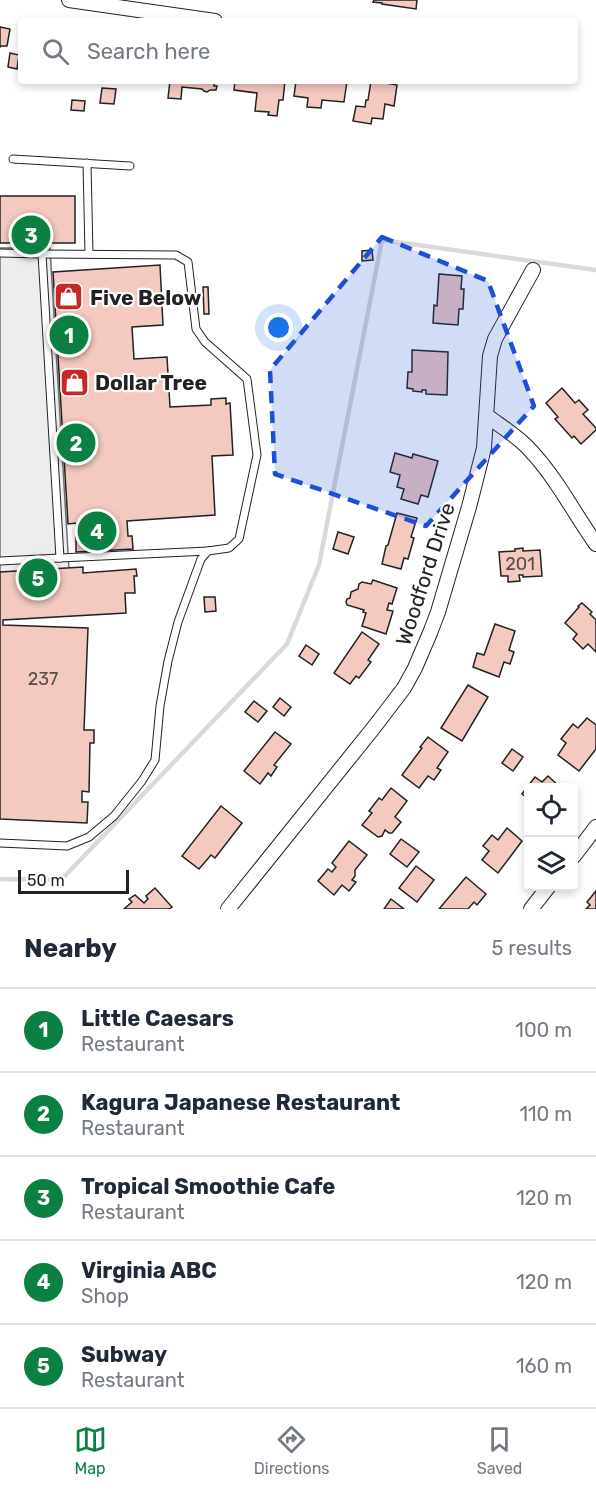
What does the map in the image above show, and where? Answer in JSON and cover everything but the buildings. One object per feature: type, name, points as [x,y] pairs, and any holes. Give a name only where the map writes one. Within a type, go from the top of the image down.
[{"type":"street","points":[[69,0],[194,18]]},
{"type":"street","name":"Woodford Drive","points":[[228,909],[375,726],[404,688],[415,668],[438,612],[484,448],[492,348],[533,270]]},
{"type":"street","points":[[487,416],[530,450],[547,470],[596,544]]},
{"type":"street","points":[[578,849],[596,827]]},
{"type":"street","points":[[531,909],[545,891]]},
{"type":"lane","points":[[13,159],[130,166]]},
{"type":"lane","points":[[87,163],[89,254]]},
{"type":"lane","points":[[0,253],[176,255],[188,262],[196,329],[205,342],[247,379],[257,455],[239,539],[229,548],[208,551],[0,561]]},
{"type":"lane","points":[[42,254],[60,558]]},
{"type":"lane","points":[[0,843],[67,846],[89,837],[114,816],[142,781],[155,760],[160,706],[178,622],[201,559],[208,551]]},
{"type":"highlighted area","points":[[382,237],[488,281],[534,406],[426,526],[275,474],[270,370]]},
{"type":"shaded area","points":[[0,248],[50,248],[69,569],[0,573]]},
{"type":"waterway","points":[[0,879],[61,880],[287,644],[319,565],[382,240],[596,270]]},
{"type":"place","name":"Tropical Smoothie Cafe","points":[[31,235]]},
{"type":"place","name":"Five Below","points":[[69,297]]},
{"type":"place","name":"Little Caesars","points":[[69,335]]},
{"type":"place","name":"Dollar Tree","points":[[74,382]]},
{"type":"place","name":"Kagura Japanese Restaurant","points":[[76,443]]},
{"type":"place","name":"Virginia ABC","points":[[97,531]]},
{"type":"place","name":"Subway","points":[[38,578]]}]
